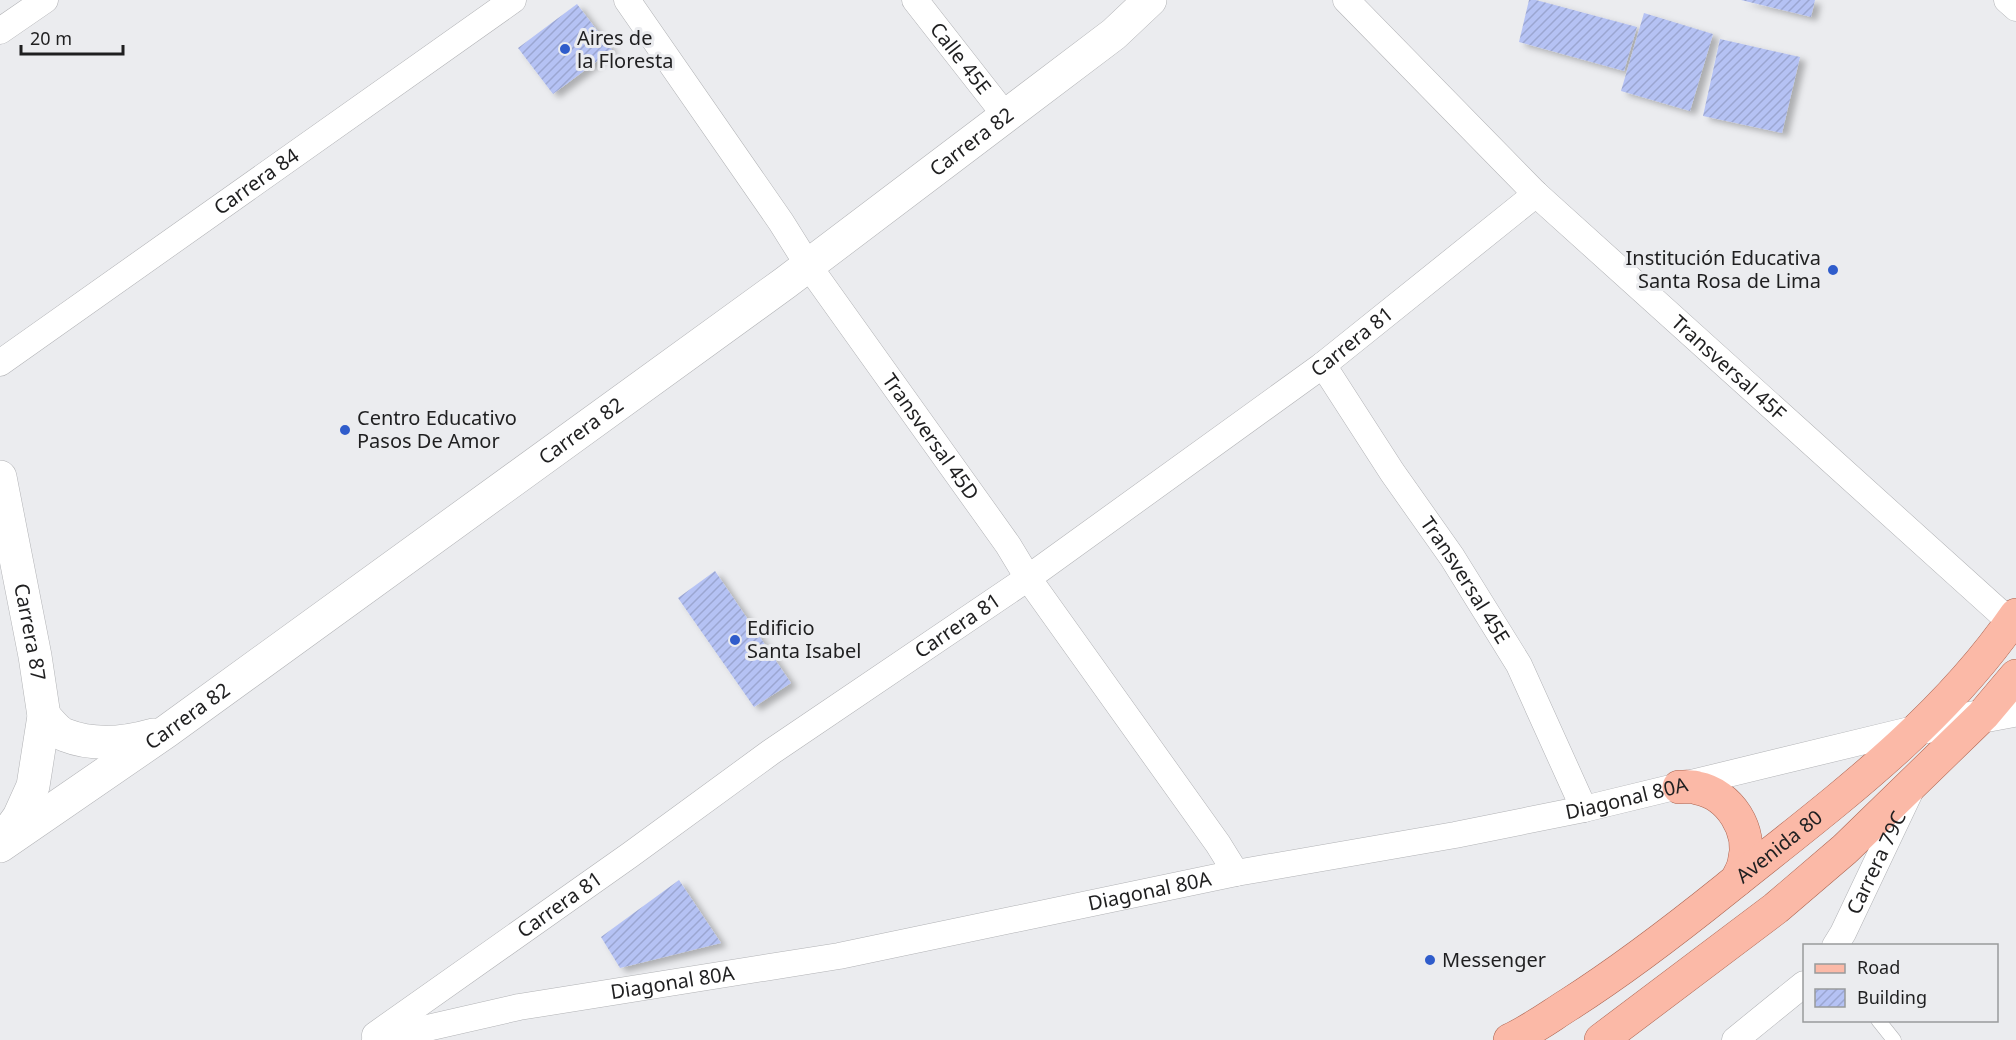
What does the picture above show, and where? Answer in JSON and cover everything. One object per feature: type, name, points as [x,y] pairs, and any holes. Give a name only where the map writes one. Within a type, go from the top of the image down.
[{"type":"main road","name":"Avenida 80","points":[[1509,1040],[1597,987],[1678,927],[1863,779],[1919,728],[2014,622]]},
{"type":"main road","points":[[1600,1040],[1776,908],[1845,849],[1983,716],[2016,676]]},
{"type":"main road","points":[[1679,787],[1698,788],[1716,795],[1731,808],[1741,824],[1746,843],[1744,862],[1737,880]]},
{"type":"street","points":[[0,31],[45,0]]},
{"type":"street","name":"Carrera 84","points":[[0,363],[513,0]]},
{"type":"street","name":"Transversal 45D","points":[[627,0],[781,222],[808,265],[1008,544],[1028,578],[1218,844],[1236,873]]},
{"type":"street","name":"Calle 45E","points":[[915,0],[1005,115]]},
{"type":"street","name":"Carrera 82","points":[[0,845],[166,731],[808,265],[1114,34],[1150,0]]},
{"type":"street","name":"Transversal 45F","points":[[1346,0],[1536,194],[2014,622]]},
{"type":"street","points":[[2007,0],[2016,8]]},
{"type":"street","name":"Carrera 81","points":[[368,1040],[630,855],[771,752],[1028,578],[1323,365],[1536,194]]},
{"type":"street","name":"Transversal 45E","points":[[1323,365],[1392,472],[1452,556],[1520,665],[1584,809]]},
{"type":"street","name":"Carrera 87","points":[[0,477],[35,656],[44,716],[33,786],[19,817],[0,845]]},
{"type":"street","points":[[1919,728],[2016,710]]},
{"type":"street","points":[[44,716],[63,735],[102,743],[135,740],[166,731]]},
{"type":"street","name":"Diagonal 80A","points":[[375,1040],[519,1007],[839,956],[1236,873],[1455,835],[1584,809],[1919,728]]},
{"type":"street","name":"Carrera 79C","points":[[1836,944],[1917,778]]},
{"type":"street","points":[[1735,1040],[1803,985]]},
{"type":"lane","points":[[1880,1022],[1894,1040]]},
{"type":"building","points":[[1529,0],[1637,27],[1624,71],[1519,42]]},
{"type":"building","points":[[1741,0],[1815,0],[1811,17]]},
{"type":"building","name":"Aires de la Floresta","points":[[577,4],[612,50],[553,94],[518,48]]},
{"type":"building","points":[[1644,13],[1713,34],[1690,111],[1621,91]]},
{"type":"building","points":[[1720,39],[1800,57],[1782,133],[1703,116]]},
{"type":"building","name":"Edificio Santa Isabel","points":[[715,571],[791,683],[754,707],[678,598]]},
{"type":"building","points":[[679,880],[721,943],[620,968],[601,937]]},
{"type":"place","name":"Aires de la Floresta","points":[[565,49]]},
{"type":"place","name":"Institución Educativa Santa Rosa de Lima","points":[[1833,270]]},
{"type":"place","name":"Centro Educativo Pasos De Amor","points":[[345,430]]},
{"type":"place","name":"Edificio Santa Isabel","points":[[735,640]]},
{"type":"place","name":"Messenger","points":[[1430,960]]}]
